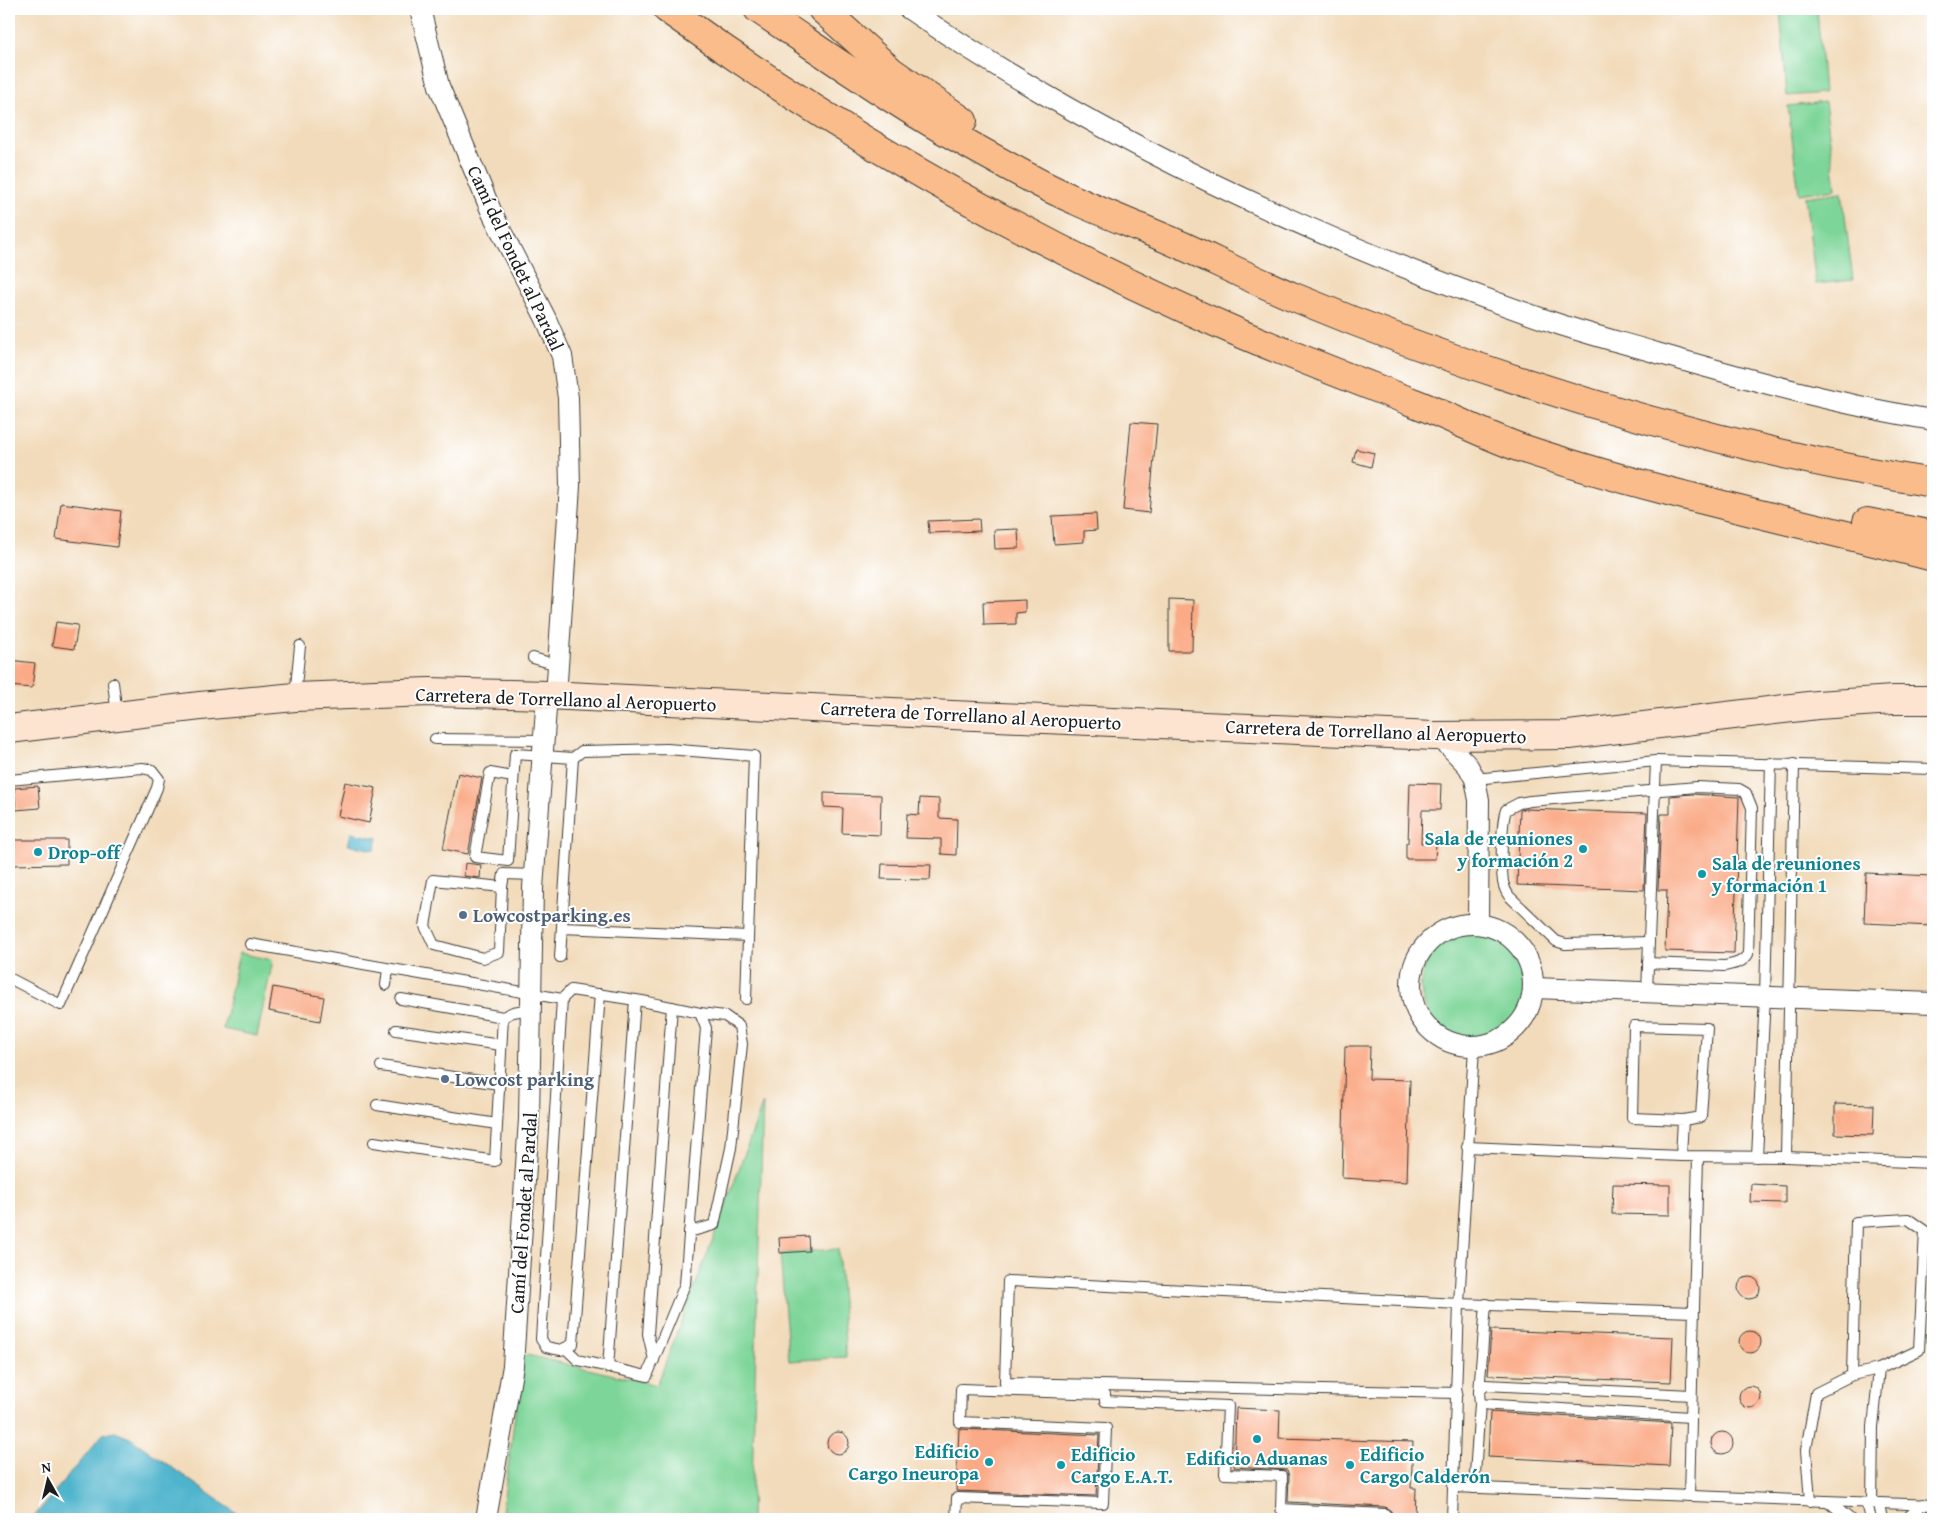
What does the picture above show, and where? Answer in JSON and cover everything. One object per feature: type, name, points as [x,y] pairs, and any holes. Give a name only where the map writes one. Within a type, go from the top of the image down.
[{"type":"highway","points":[[667,9],[794,96],[873,145],[1027,232],[1136,286],[1236,332],[1327,370],[1416,403],[1517,447],[1662,490],[1933,557]]},
{"type":"highway","points":[[758,9],[928,121],[1034,180],[1080,203],[1135,225],[1294,297],[1456,359],[1628,414],[1716,438],[1804,458],[1933,483]]},
{"type":"highway","points":[[822,9],[891,71],[940,107],[997,142],[1096,193],[1135,225]]},
{"type":"highway","points":[[1416,403],[1651,473],[1804,511],[1933,535]]},
{"type":"street","name":"Camí del Fondet al Pardal","points":[[420,9],[439,86],[492,212],[546,319],[562,356],[568,398],[570,486],[557,665],[543,747],[534,875],[530,1119],[513,1366],[486,1519]]},
{"type":"street","points":[[909,9],[958,42],[1044,95],[1176,166],[1281,216],[1410,271],[1558,324],[1702,366],[1813,395],[1933,420]]},
{"type":"street","name":"Carretera de Torrellano al Aeropuerto","points":[[9,729],[117,715],[295,697],[429,692],[551,695],[1434,736],[1569,735],[1816,705],[1893,700],[1933,700]]},
{"type":"street","points":[[1434,736],[1447,744],[1468,766],[1475,779],[1479,800],[1478,924]]},
{"type":"street","points":[[1478,924],[1496,928],[1512,938],[1525,952],[1532,970],[1534,988],[1530,1006],[1515,1029],[1492,1044],[1474,1047],[1454,1044],[1436,1035],[1422,1021],[1413,1003],[1410,983],[1414,963],[1424,946],[1439,933],[1458,925],[1478,924]]},
{"type":"street","points":[[1534,988],[1933,1003]]},
{"type":"lane","points":[[295,697],[300,646]]},
{"type":"lane","points":[[533,658],[557,665]]},
{"type":"lane","points":[[113,683],[117,715]]},
{"type":"lane","points":[[435,739],[543,747],[573,758]]},
{"type":"lane","points":[[513,777],[490,773],[474,857],[508,861],[515,754],[543,747]]},
{"type":"lane","points":[[560,957],[573,758],[582,751],[667,749],[754,756],[746,999]]},
{"type":"lane","points":[[1647,992],[1656,761]]},
{"type":"lane","points":[[1475,779],[1656,761],[1933,769]]},
{"type":"lane","points":[[1757,1157],[1771,763]]},
{"type":"lane","points":[[1786,1157],[1794,764]]},
{"type":"lane","points":[[9,780],[142,768],[152,770],[159,779],[157,788],[61,1004],[9,978]]},
{"type":"lane","points":[[1648,963],[1724,966],[1746,959],[1748,954],[1752,808],[1749,797],[1739,788],[1697,787],[1656,789],[1524,802],[1506,810],[1504,817],[1503,881],[1505,888],[1509,896],[1556,941],[1565,944],[1649,942]]},
{"type":"lane","points":[[502,887],[433,880],[425,926],[434,945],[483,958],[499,952],[504,874],[534,875]]},
{"type":"lane","points":[[562,928],[748,936]]},
{"type":"lane","points":[[250,944],[388,969],[531,1002],[562,999],[571,990],[725,1016],[739,1026],[742,1044],[732,1148],[714,1225],[689,1232]]},
{"type":"lane","points":[[386,985],[388,969]]},
{"type":"lane","points":[[562,999],[541,1339],[546,1346],[561,1350],[573,1344],[600,994]]},
{"type":"lane","points":[[401,999],[503,1017],[531,1002]]},
{"type":"lane","points":[[608,1368],[636,1000]]},
{"type":"lane","points":[[654,1360],[648,1334],[672,1007]]},
{"type":"lane","points":[[565,1348],[578,1360],[647,1376],[685,1284],[706,1028],[700,1013]]},
{"type":"lane","points":[[374,1142],[495,1161],[503,1017]]},
{"type":"lane","points":[[1634,1026],[1707,1028],[1701,1118],[1683,1120],[1632,1118],[1634,1026]]},
{"type":"lane","points":[[396,1030],[501,1045]]},
{"type":"lane","points":[[1452,1519],[1459,1304],[1474,1047]]},
{"type":"lane","points":[[381,1066],[499,1084]]},
{"type":"lane","points":[[377,1105],[497,1124]]},
{"type":"lane","points":[[1681,1156],[1683,1120]]},
{"type":"lane","points":[[1467,1147],[1698,1157],[1786,1157],[1933,1163]]},
{"type":"lane","points":[[1689,1496],[1698,1157]]},
{"type":"lane","points":[[1810,1501],[1806,1450],[1816,1393],[1852,1375],[1878,1369],[1919,1350],[1925,1231],[1908,1219],[1856,1222],[1852,1375]]},
{"type":"lane","points":[[1457,1393],[1005,1383],[1008,1280],[1459,1304],[1693,1312]]},
{"type":"lane","points":[[1474,1488],[1486,1304]]},
{"type":"lane","points":[[1870,1519],[1872,1504],[1873,1427],[1878,1369]]},
{"type":"lane","points":[[1479,1392],[1485,1385],[1691,1395]]},
{"type":"lane","points":[[956,1519],[957,1498],[1103,1504],[1106,1428],[960,1422],[961,1389],[1105,1394],[1105,1401],[1228,1406],[1225,1474],[1282,1476],[1281,1509],[1385,1514],[1385,1519]]},
{"type":"lane","points":[[1480,1404],[1690,1417]]},
{"type":"lane","points":[[1454,1487],[1928,1505]]},
{"type":"lane","points":[[1830,1502],[1850,1519]]},
{"type":"lane","points":[[1872,1504],[1882,1519]]},
{"type":"lane","points":[[1906,1519],[1928,1505]]},
{"type":"green space","points":[[1780,9],[1817,9],[1824,93],[1787,96]]},
{"type":"green space","points":[[1825,102],[1836,189],[1799,194],[1788,106]]},
{"type":"green space","points":[[1842,192],[1853,280],[1816,284],[1805,197]]},
{"type":"green space","points":[[1473,934],[1493,938],[1502,943],[1516,957],[1521,966],[1525,986],[1521,1006],[1516,1015],[1502,1029],[1493,1034],[1473,1038],[1453,1034],[1444,1029],[1430,1015],[1425,1006],[1421,986],[1425,966],[1430,957],[1444,943],[1453,938]]},
{"type":"green space","points":[[239,953],[273,960],[257,1036],[223,1029]]},
{"type":"green space","points":[[763,1103],[751,1519],[501,1519],[523,1354],[657,1385]]},
{"type":"green space","points":[[838,1249],[846,1357],[789,1361],[780,1253]]},
{"type":"water","points":[[351,833],[378,838],[375,850],[348,845]]},
{"type":"water","points":[[115,1432],[130,1438],[245,1519],[32,1519],[103,1434]]},
{"type":"building","points":[[1131,422],[1157,424],[1149,513],[1123,510]]},
{"type":"building","points":[[1356,449],[1374,453],[1371,467],[1353,462]]},
{"type":"building","points":[[61,503],[121,511],[117,547],[56,539]]},
{"type":"building","points":[[1096,514],[1097,530],[1084,531],[1084,542],[1054,544],[1052,516]]},
{"type":"building","points":[[979,519],[980,531],[929,533],[928,521]]},
{"type":"building","points":[[1018,529],[1019,548],[995,549],[994,530]]},
{"type":"building","points":[[1169,599],[1193,600],[1192,651],[1169,651]]},
{"type":"building","points":[[1025,600],[1025,612],[1016,613],[1016,624],[984,625],[983,602]]},
{"type":"building","points":[[56,622],[78,625],[74,649],[52,646]]},
{"type":"building","points":[[9,660],[35,663],[32,688],[9,686]]},
{"type":"building","points":[[458,773],[482,778],[468,854],[443,849]]},
{"type":"building","points":[[345,782],[376,788],[369,823],[338,816]]},
{"type":"building","points":[[1410,783],[1441,784],[1440,810],[1422,810],[1421,843],[1436,843],[1435,859],[1406,859]]},
{"type":"building","points":[[38,786],[40,808],[16,810],[14,788]]},
{"type":"building","points":[[824,793],[881,795],[880,835],[842,833],[843,808],[824,807]]},
{"type":"building","name":"Sala de reuniones y formación 1","points":[[1692,794],[1739,797],[1734,953],[1665,951],[1667,890],[1658,890],[1661,814],[1670,814],[1670,796]]},
{"type":"building","points":[[920,798],[939,799],[939,818],[957,819],[956,855],[941,854],[941,839],[906,838],[907,814],[919,815]]},
{"type":"building","name":"Sala de reuniones y formación 2","points":[[1520,810],[1647,813],[1644,890],[1517,885]]},
{"type":"building","name":"Drop-off","points":[[9,840],[67,840],[67,864],[9,865]]},
{"type":"building","points":[[465,863],[481,865],[480,878],[464,876]]},
{"type":"building","points":[[882,864],[931,865],[930,880],[881,879]]},
{"type":"building","points":[[1866,873],[1933,876],[1933,926],[1864,923]]},
{"type":"building","points":[[273,987],[324,997],[320,1021],[269,1011]]},
{"type":"building","points":[[1345,1046],[1370,1046],[1369,1079],[1410,1080],[1407,1182],[1342,1178]]},
{"type":"building","points":[[1835,1104],[1874,1105],[1873,1135],[1835,1134]]},
{"type":"building","points":[[1613,1184],[1670,1185],[1670,1215],[1612,1214]]},
{"type":"building","points":[[1751,1184],[1785,1186],[1785,1203],[1750,1202]]},
{"type":"building","points":[[808,1236],[809,1251],[780,1253],[779,1238]]},
{"type":"building","points":[[1749,1277],[1757,1280],[1760,1288],[1757,1296],[1749,1299],[1741,1296],[1738,1288],[1741,1280]]},
{"type":"building","points":[[1491,1330],[1673,1337],[1671,1382],[1488,1375]]},
{"type":"building","points":[[1750,1331],[1758,1334],[1761,1342],[1758,1350],[1750,1353],[1742,1350],[1739,1342],[1742,1334]]},
{"type":"building","points":[[1750,1386],[1758,1389],[1761,1397],[1758,1405],[1750,1408],[1742,1405],[1739,1397],[1742,1389]]},
{"type":"building","name":"Edificio Cargo Calderón","points":[[1236,1408],[1280,1410],[1279,1438],[1413,1442],[1411,1488],[1416,1488],[1415,1519],[1392,1519],[1391,1511],[1385,1507],[1288,1502],[1289,1476],[1287,1470],[1234,1467]]},
{"type":"building","points":[[1490,1412],[1671,1423],[1669,1466],[1488,1457]]},
{"type":"building","points":[[959,1429],[1099,1435],[1096,1496],[956,1491]]},
{"type":"building","points":[[838,1432],[846,1435],[849,1443],[846,1451],[838,1454],[830,1451],[827,1443],[830,1435]]},
{"type":"building","points":[[1722,1432],[1730,1435],[1733,1443],[1730,1451],[1722,1454],[1714,1451],[1711,1443],[1714,1435]]},
{"type":"place","name":"Sala de reuniones y formación 2","points":[[1583,849]]},
{"type":"place","name":"Drop-off","points":[[38,852]]},
{"type":"place","name":"Sala de reuniones y formación 1","points":[[1702,874]]},
{"type":"place","name":"Lowcostparking.es","points":[[463,915]]},
{"type":"place","name":"Lowcost parking","points":[[445,1079]]},
{"type":"place","name":"Edificio Aduanas","points":[[1257,1439]]},
{"type":"place","name":"Edificio Cargo Ineuropa","points":[[989,1462]]},
{"type":"place","name":"Edificio Cargo E.A.T.","points":[[1061,1465]]},
{"type":"place","name":"Edificio Cargo Calderón","points":[[1350,1465]]}]
